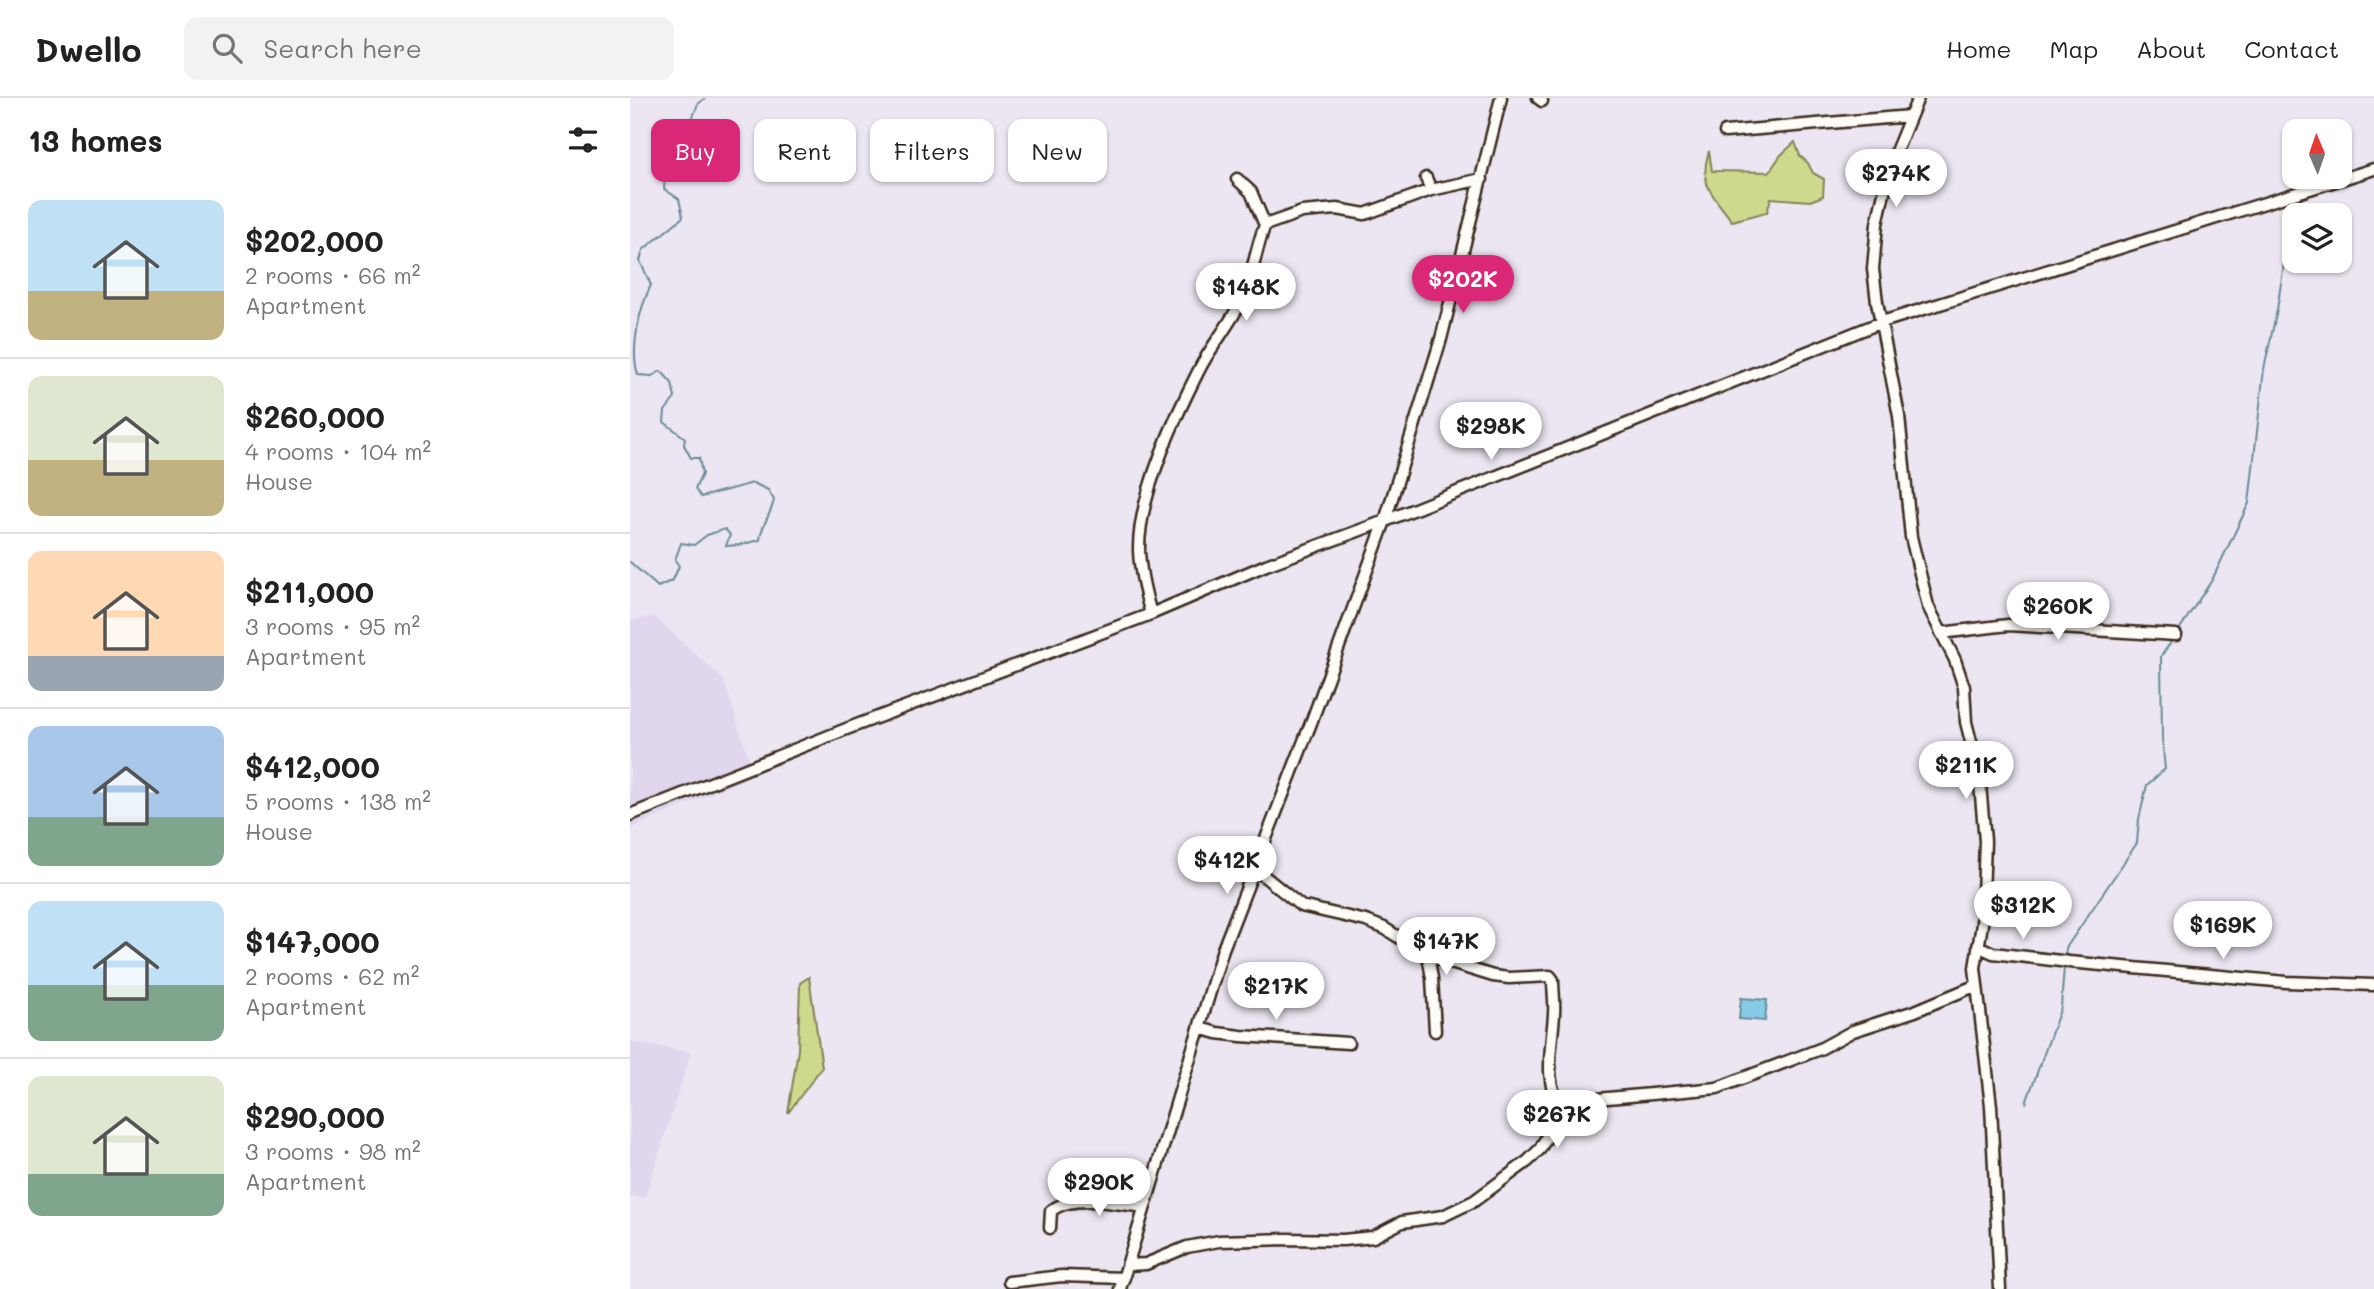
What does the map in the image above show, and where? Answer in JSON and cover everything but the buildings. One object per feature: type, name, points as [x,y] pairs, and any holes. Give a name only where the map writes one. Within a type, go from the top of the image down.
[{"type":"street","points":[[1120,1289],[1223,949],[1311,723],[1385,521],[1441,339],[1502,98]]},
{"type":"street","points":[[1918,98],[1890,166],[1877,224],[1873,269],[1899,416],[1911,537],[1928,606],[1955,660],[1964,687],[1966,722],[1979,773],[1985,841],[1982,924],[1975,968],[1991,1106],[2000,1289]]},
{"type":"street","points":[[1725,132],[1910,116]]},
{"type":"street","points":[[630,815],[849,728],[1152,614],[1266,565],[1385,521],[1882,322],[2374,169]]},
{"type":"street","points":[[1426,178],[1431,190]]},
{"type":"street","points":[[1152,614],[1143,587],[1139,550],[1144,509],[1152,476],[1200,368],[1241,302],[1252,276],[1259,240],[1265,225],[1251,192],[1237,179]]},
{"type":"street","points":[[1265,225],[1302,212],[1337,209],[1365,214],[1431,190],[1482,179]]},
{"type":"street","points":[[1941,634],[2008,625],[2176,635]]},
{"type":"street","points":[[1254,868],[1301,906],[1375,925],[1428,956],[1493,976],[1550,976],[1553,980],[1554,1013],[1549,1054],[1554,1099],[1563,1113]]},
{"type":"street","points":[[1978,946],[1993,953],[2065,962],[2286,982],[2374,985]]},
{"type":"street","points":[[1428,956],[1435,1031]]},
{"type":"street","points":[[1128,1265],[1146,1264],[1187,1247],[1219,1241],[1343,1240],[1373,1237],[1402,1222],[1443,1216],[1474,1201],[1528,1161],[1540,1149],[1556,1119],[1575,1101],[1717,1088],[1809,1054],[1853,1031],[1915,1011],[1977,985]]},
{"type":"street","points":[[1200,1028],[1241,1036],[1348,1043]]},
{"type":"street","points":[[1050,1228],[1051,1211],[1058,1205],[1082,1201],[1144,1208]]},
{"type":"street","points":[[1009,1282],[1062,1276],[1124,1278]]},
{"type":"shaded area","points":[[654,616],[724,680],[754,775],[630,829],[630,621]]},
{"type":"shaded area","points":[[630,1042],[691,1052],[645,1198],[630,1196]]},
{"type":"green space","points":[[1795,142],[1800,156],[1808,163],[1813,173],[1824,179],[1823,196],[1810,201],[1771,198],[1767,212],[1732,221],[1713,197],[1706,182],[1709,151],[1712,171],[1769,172]]},
{"type":"green space","points":[[809,977],[822,1067],[788,1113],[798,1050],[800,983]]},
{"type":"water","points":[[1741,998],[1767,1000],[1765,1021],[1739,1019]]},
{"type":"waterway","points":[[630,562],[658,587],[673,580],[679,566],[675,560],[681,543],[694,545],[707,535],[725,529],[730,535],[726,546],[760,540],[774,500],[768,490],[753,483],[701,497],[695,489],[702,474],[699,458],[691,458],[684,445],[685,438],[664,422],[665,411],[675,398],[672,383],[661,371],[652,376],[638,375],[636,365],[637,330],[651,285],[640,261],[643,250],[683,217],[679,199],[664,189],[666,163],[681,147],[698,104],[705,98]]},
{"type":"waterway","points":[[2177,633],[2212,580],[2249,503],[2264,369],[2282,273]]},
{"type":"waterway","points":[[2065,958],[2066,948],[2137,843],[2139,819],[2147,785],[2165,769],[2161,656],[2174,638]]},
{"type":"waterway","points":[[2026,1103],[2061,1007],[2064,967]]}]
